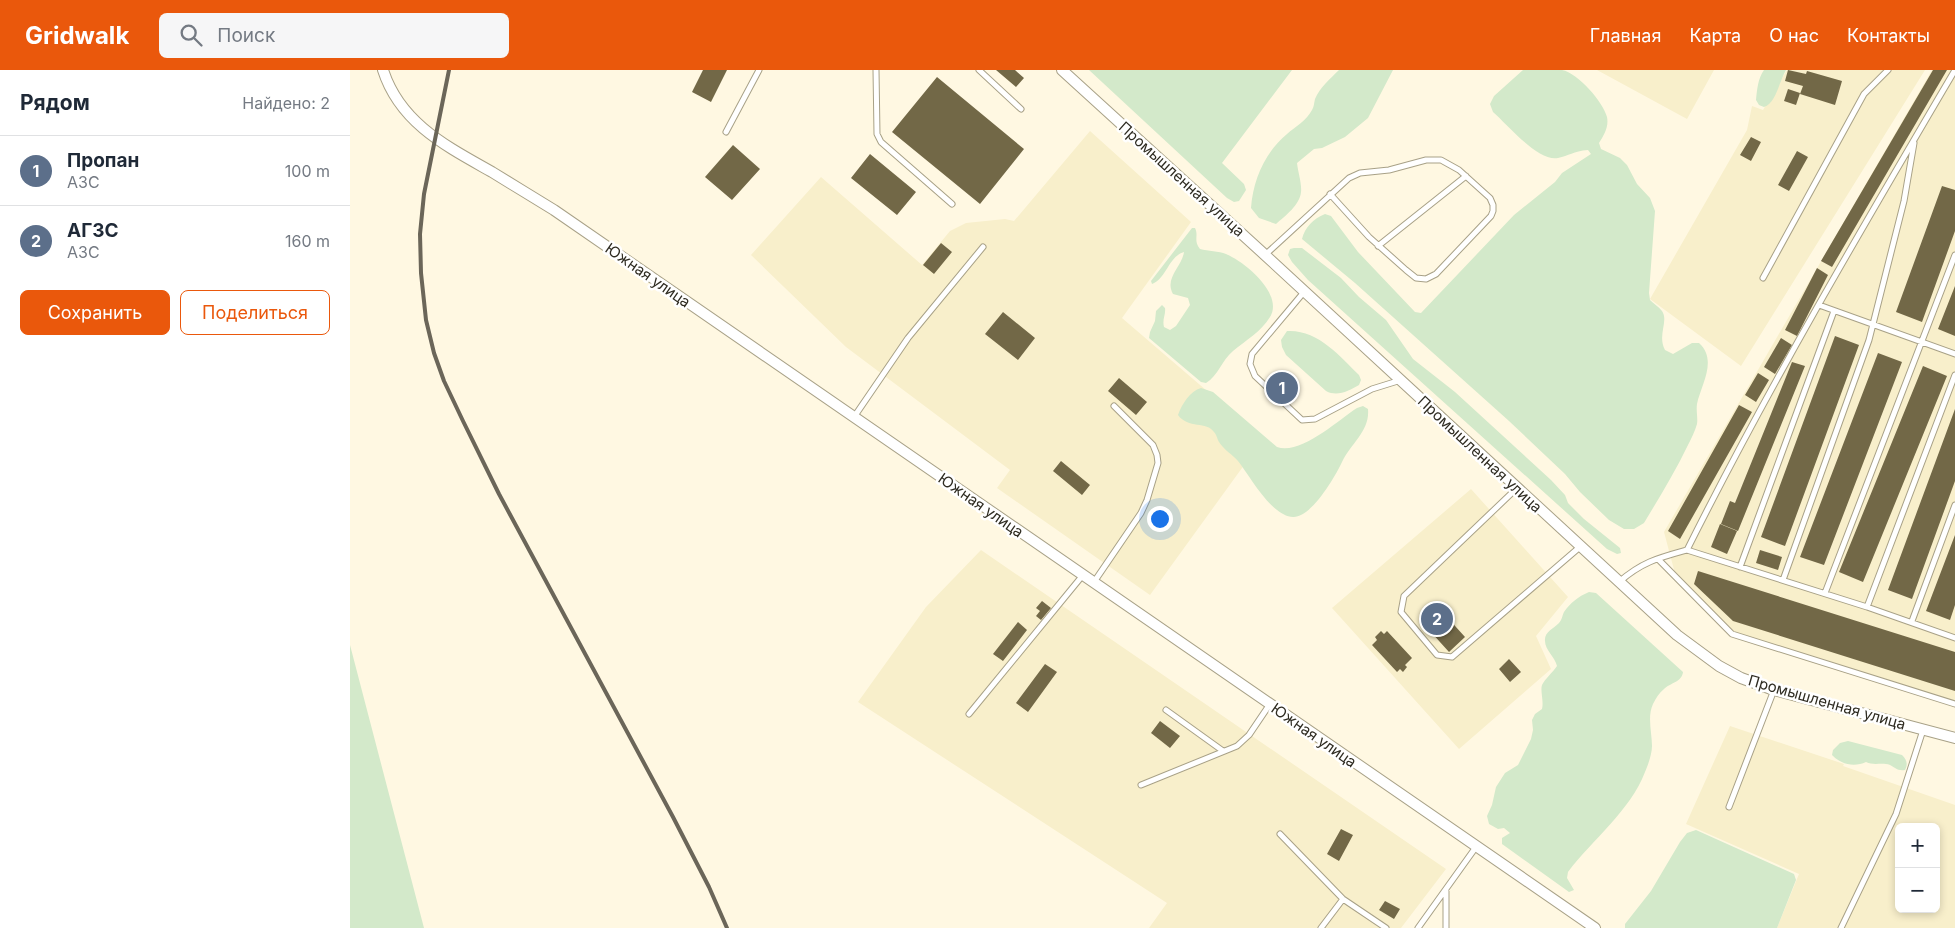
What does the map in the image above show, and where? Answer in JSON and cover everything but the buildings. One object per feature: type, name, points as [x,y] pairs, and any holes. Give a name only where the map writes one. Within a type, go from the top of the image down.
[{"type":"street","name":"Южная улица","points":[[383,70],[390,89],[402,107],[416,124],[435,138],[554,210],[1595,928]]},
{"type":"street","name":"Промышленная улица","points":[[1062,70],[1677,635],[1718,666],[1741,678],[1774,690],[1955,738]]},
{"type":"lane","points":[[726,132],[759,70]]},
{"type":"lane","points":[[876,70],[877,134],[881,142],[952,204]]},
{"type":"lane","points":[[979,70],[1022,109]]},
{"type":"lane","points":[[1763,278],[1864,94],[1888,70]]},
{"type":"lane","points":[[1687,550],[1732,461],[1954,70]]},
{"type":"lane","points":[[1783,580],[1869,340],[1904,201],[1915,138]]},
{"type":"lane","points":[[1265,255],[1330,194],[1349,178],[1360,173],[1389,170],[1426,160],[1441,160],[1450,164],[1490,198],[1494,211],[1436,274],[1426,279],[1416,278],[1378,246],[1330,194]]},
{"type":"lane","points":[[1378,246],[1466,176]]},
{"type":"lane","points":[[854,417],[896,354],[983,247]]},
{"type":"lane","points":[[1825,593],[1955,255]]},
{"type":"lane","points":[[1304,291],[1252,354],[1250,364],[1255,376],[1302,420],[1314,419],[1372,389],[1401,380]]},
{"type":"lane","points":[[1819,305],[1955,354]]},
{"type":"lane","points":[[1740,567],[1834,311]]},
{"type":"lane","points":[[1867,606],[1955,375]]},
{"type":"lane","points":[[1094,582],[1147,500],[1158,463],[1153,445],[1114,406]]},
{"type":"lane","points":[[1517,488],[1404,596],[1401,612],[1437,655],[1452,657],[1581,546]]},
{"type":"lane","points":[[1912,621],[1955,505]]},
{"type":"lane","points":[[1619,582],[1633,570],[1658,559],[1687,550],[1867,606],[1954,637],[1955,630]]},
{"type":"lane","points":[[1658,559],[1732,634],[1955,704]]},
{"type":"lane","points":[[969,714],[1083,575]]},
{"type":"lane","points":[[1729,807],[1774,690]]},
{"type":"lane","points":[[1141,785],[1242,742],[1270,704]]},
{"type":"lane","points":[[1166,710],[1223,751]]},
{"type":"lane","points":[[1841,928],[1896,814],[1923,730]]},
{"type":"lane","points":[[1280,834],[1343,899],[1386,928]]},
{"type":"lane","points":[[1418,928],[1476,847]]},
{"type":"lane","points":[[1446,891],[1446,928]]},
{"type":"lane","points":[[1321,928],[1343,899]]},
{"type":"shaded area","points":[[1597,70],[1714,70],[1687,119]]},
{"type":"shaded area","points":[[1787,70],[1925,70],[1741,366],[1650,299],[1747,130],[1752,106],[1763,110]]},
{"type":"shaded area","points":[[1932,70],[1955,70],[1955,707],[1731,637],[1677,581],[1664,532]]},
{"type":"shaded area","points":[[1090,131],[1191,222],[1122,318],[1263,439],[1150,595],[997,488],[1010,470],[846,347],[751,255],[821,177],[922,265],[950,231],[966,223],[1005,219],[1014,221]]},
{"type":"shaded area","points":[[1471,489],[1568,597],[1536,636],[1551,669],[1459,749],[1332,608]]},
{"type":"shaded area","points":[[981,550],[1446,869],[1401,928],[1149,928],[1167,903],[858,702],[926,607]]},
{"type":"shaded area","points":[[1730,726],[1844,764],[1843,766],[1955,805],[1955,928],[1777,928],[1799,874],[1686,824]]},
{"type":"green space","points":[[1089,70],[1292,70],[1222,163],[1244,184],[1246,190],[1239,201],[1234,202],[1227,198]]},
{"type":"green space","points":[[1339,70],[1393,70],[1368,118],[1345,137],[1322,148],[1314,149],[1297,163],[1301,192],[1292,210],[1276,224],[1259,218],[1251,208],[1252,198],[1257,177],[1266,158],[1279,141],[1307,117],[1313,109],[1315,99],[1320,91]]},
{"type":"green space","points":[[1523,70],[1562,70],[1568,72],[1582,82],[1601,104],[1607,117],[1607,124],[1606,131],[1599,143],[1601,149],[1620,158],[1627,165],[1637,184],[1650,198],[1655,211],[1649,293],[1650,300],[1664,315],[1662,339],[1665,350],[1673,354],[1692,343],[1699,343],[1705,350],[1707,357],[1707,373],[1697,404],[1697,424],[1694,432],[1644,523],[1634,529],[1624,529],[1609,520],[1580,492],[1565,474],[1509,421],[1355,283],[1302,239],[1307,227],[1313,221],[1325,214],[1331,216],[1358,252],[1415,312],[1421,313],[1514,215],[1555,182],[1562,173],[1591,154],[1588,150],[1558,158],[1550,158],[1523,141],[1493,112],[1490,104],[1494,96]]},
{"type":"green space","points":[[1764,70],[1786,70],[1772,101],[1764,107],[1759,105],[1756,100],[1759,80]]},
{"type":"green space","points":[[1192,228],[1195,228],[1197,243],[1200,249],[1226,254],[1252,271],[1267,289],[1272,299],[1273,308],[1270,317],[1262,327],[1229,355],[1214,376],[1206,383],[1201,382],[1149,338],[1155,321],[1156,311],[1162,305],[1165,308],[1164,327],[1170,330],[1176,326],[1190,305],[1188,298],[1173,294],[1171,288],[1172,278],[1184,252],[1175,258],[1157,281],[1152,284],[1151,281]]},
{"type":"green space","points":[[1302,248],[1341,278],[1359,297],[1386,320],[1413,359],[1455,392],[1551,480],[1565,495],[1568,503],[1584,519],[1620,548],[1621,553],[1617,554],[1607,549],[1308,280],[1288,255],[1290,249]]},
{"type":"green space","points":[[1287,331],[1308,334],[1327,345],[1359,375],[1361,380],[1359,385],[1339,393],[1326,391],[1286,355],[1281,340]]},
{"type":"green space","points":[[1201,388],[1213,392],[1277,447],[1287,448],[1308,442],[1357,408],[1363,406],[1368,409],[1368,417],[1363,430],[1322,496],[1307,511],[1300,516],[1293,517],[1285,515],[1269,503],[1238,461],[1221,445],[1211,429],[1187,422],[1178,415],[1187,398]]},
{"type":"green space","points":[[1589,592],[1596,593],[1683,672],[1678,680],[1661,692],[1651,709],[1651,752],[1638,786],[1621,812],[1568,872],[1567,878],[1574,890],[1569,892],[1502,844],[1502,838],[1510,833],[1504,828],[1498,829],[1489,824],[1487,816],[1492,805],[1496,787],[1505,773],[1518,765],[1531,739],[1533,730],[1532,720],[1535,714],[1542,709],[1542,685],[1557,666],[1545,644],[1546,635],[1560,622],[1569,606]]},
{"type":"green space","points":[[350,645],[424,928],[350,928]]},
{"type":"green space","points":[[1848,741],[1902,755],[1906,762],[1905,770],[1898,770],[1887,764],[1866,762],[1853,765],[1840,761],[1832,755],[1833,750],[1840,743]]},
{"type":"green space","points":[[1696,830],[1794,874],[1796,880],[1777,928],[1625,928],[1625,924],[1651,891],[1680,842],[1687,833]]},
{"type":"railway","points":[[449,70],[424,194],[420,234],[421,273],[426,320],[434,353],[444,381],[499,494],[673,817],[709,887],[727,928]]},
{"type":"place","name":"Пропан","points":[[1282,388]]},
{"type":"place","name":"АГЗС","points":[[1437,619]]}]
